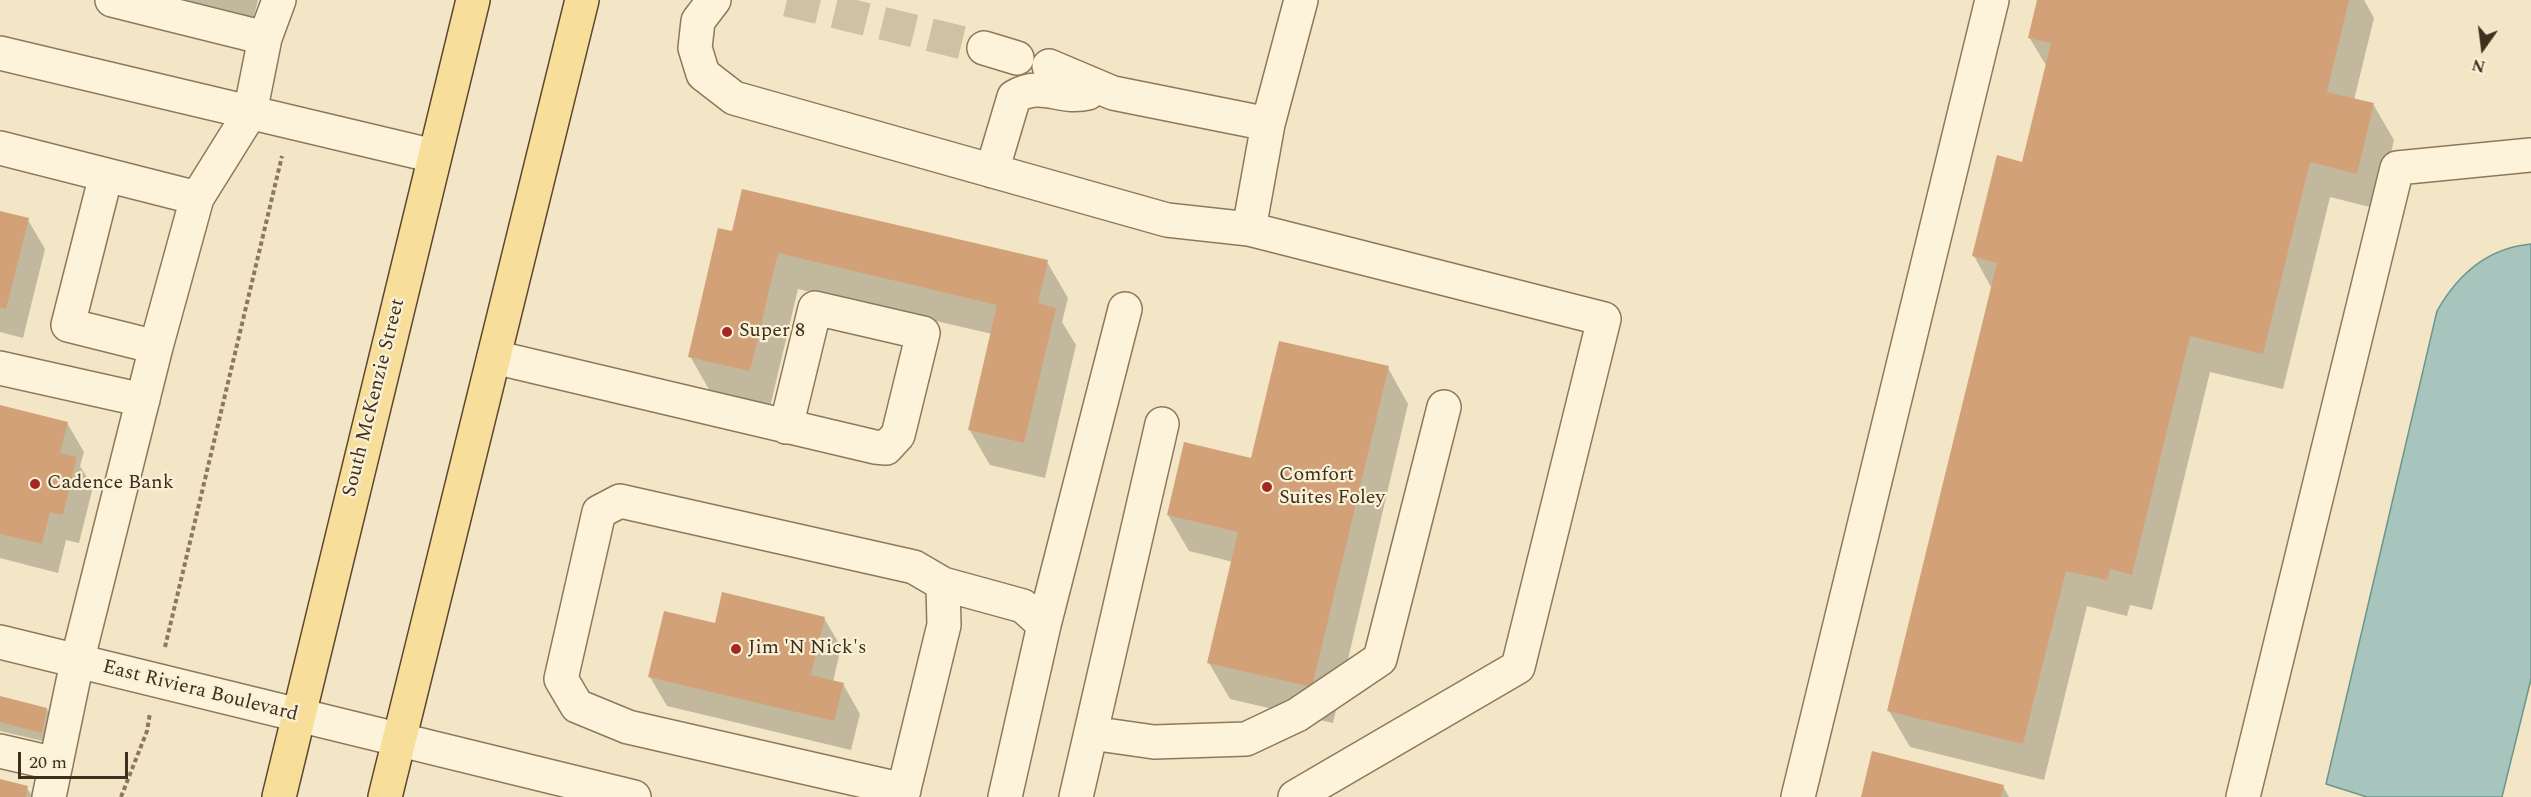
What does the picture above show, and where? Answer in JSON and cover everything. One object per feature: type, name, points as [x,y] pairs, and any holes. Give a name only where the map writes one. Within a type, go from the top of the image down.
[{"type":"main road","name":"South McKenzie Street","points":[[279,797],[472,0]]},
{"type":"main road","points":[[523,239],[569,0]]},
{"type":"main road","points":[[385,797],[582,0]]},
{"type":"street","points":[[112,0],[265,38]]},
{"type":"street","points":[[49,797],[77,662],[156,347],[197,198],[250,112],[265,38],[279,0]]},
{"type":"street","points":[[714,0],[698,21],[695,48],[703,74],[734,98],[1167,220],[1249,229],[1604,319],[1518,668],[1295,797]]},
{"type":"street","points":[[1249,229],[1268,124],[1301,0]]},
{"type":"street","points":[[1798,797],[1992,0]]},
{"type":"street","points":[[984,48],[1017,57]]},
{"type":"street","points":[[0,53],[434,156]]},
{"type":"street","points":[[1049,66],[1105,89],[1150,102],[1268,124]]},
{"type":"street","points":[[992,171],[1014,97],[1036,88],[1077,96],[1105,89]]},
{"type":"street","points":[[0,148],[197,198]]},
{"type":"street","points":[[2243,797],[2397,168],[2531,155]]},
{"type":"street","points":[[106,175],[68,325],[156,347]]},
{"type":"street","points":[[494,357],[786,427],[886,448],[898,435],[923,333],[815,308],[786,427]]},
{"type":"street","points":[[1005,797],[1044,625],[1125,309]]},
{"type":"street","points":[[0,368],[143,400]]},
{"type":"street","points":[[1091,733],[1154,742],[1246,739],[1297,715],[1380,659],[1444,406]]},
{"type":"street","points":[[1076,797],[1162,424]]},
{"type":"street","points":[[943,585],[944,625],[903,794],[628,727],[577,706],[561,679],[599,512],[620,501],[914,567],[943,585],[1023,606],[1044,625]]},
{"type":"street","name":"East Riviera Boulevard","points":[[0,642],[400,740],[548,787],[634,797]]},
{"type":"street","points":[[0,751],[56,764]]},
{"type":"path","points":[[121,797],[147,730],[280,165],[287,122]]},
{"type":"water","points":[[2531,244],[2531,679],[2502,797],[2367,797],[2326,784],[2437,311],[2454,285],[2475,265],[2501,251]]},
{"type":"building","points":[[2037,0],[2349,0],[2327,92],[2374,103],[2357,174],[2310,162],[2263,354],[2190,336],[2132,575],[2110,569],[2107,580],[2066,571],[2023,744],[1887,711],[1997,263],[1972,256],[1997,155],[2022,162],[2051,43],[2028,38]]},
{"type":"building","name":"Super 8","points":[[742,189],[1048,260],[1038,303],[1056,308],[1024,443],[968,430],[997,305],[778,253],[750,371],[688,357],[718,228],[732,231]]},
{"type":"building","points":[[0,211],[29,218],[6,309],[0,308]]},
{"type":"building","name":"Comfort Suites Foley","points":[[1279,341],[1389,366],[1312,687],[1207,663],[1238,532],[1167,515],[1184,442],[1251,458]]},
{"type":"building","name":"Cadence Bank","points":[[0,405],[68,422],[60,453],[77,457],[63,515],[50,512],[42,544],[0,534]]},
{"type":"building","name":"Jim 'N Nick's","points":[[722,592],[825,617],[811,675],[844,683],[834,721],[648,677],[664,611],[715,623]]},
{"type":"building","points":[[0,696],[47,708],[42,733],[0,722]]},
{"type":"building","points":[[1872,751],[2004,785],[2001,797],[1861,797]]},
{"type":"building","points":[[0,779],[28,786],[26,797],[0,797]]},
{"type":"tunnel","points":[[787,0],[984,48]]},
{"type":"place","name":"Super 8","points":[[727,332]]},
{"type":"place","name":"Cadence Bank","points":[[35,484]]},
{"type":"place","name":"Comfort Suites Foley","points":[[1267,487]]},
{"type":"place","name":"Jim 'N Nick's","points":[[736,649]]}]
